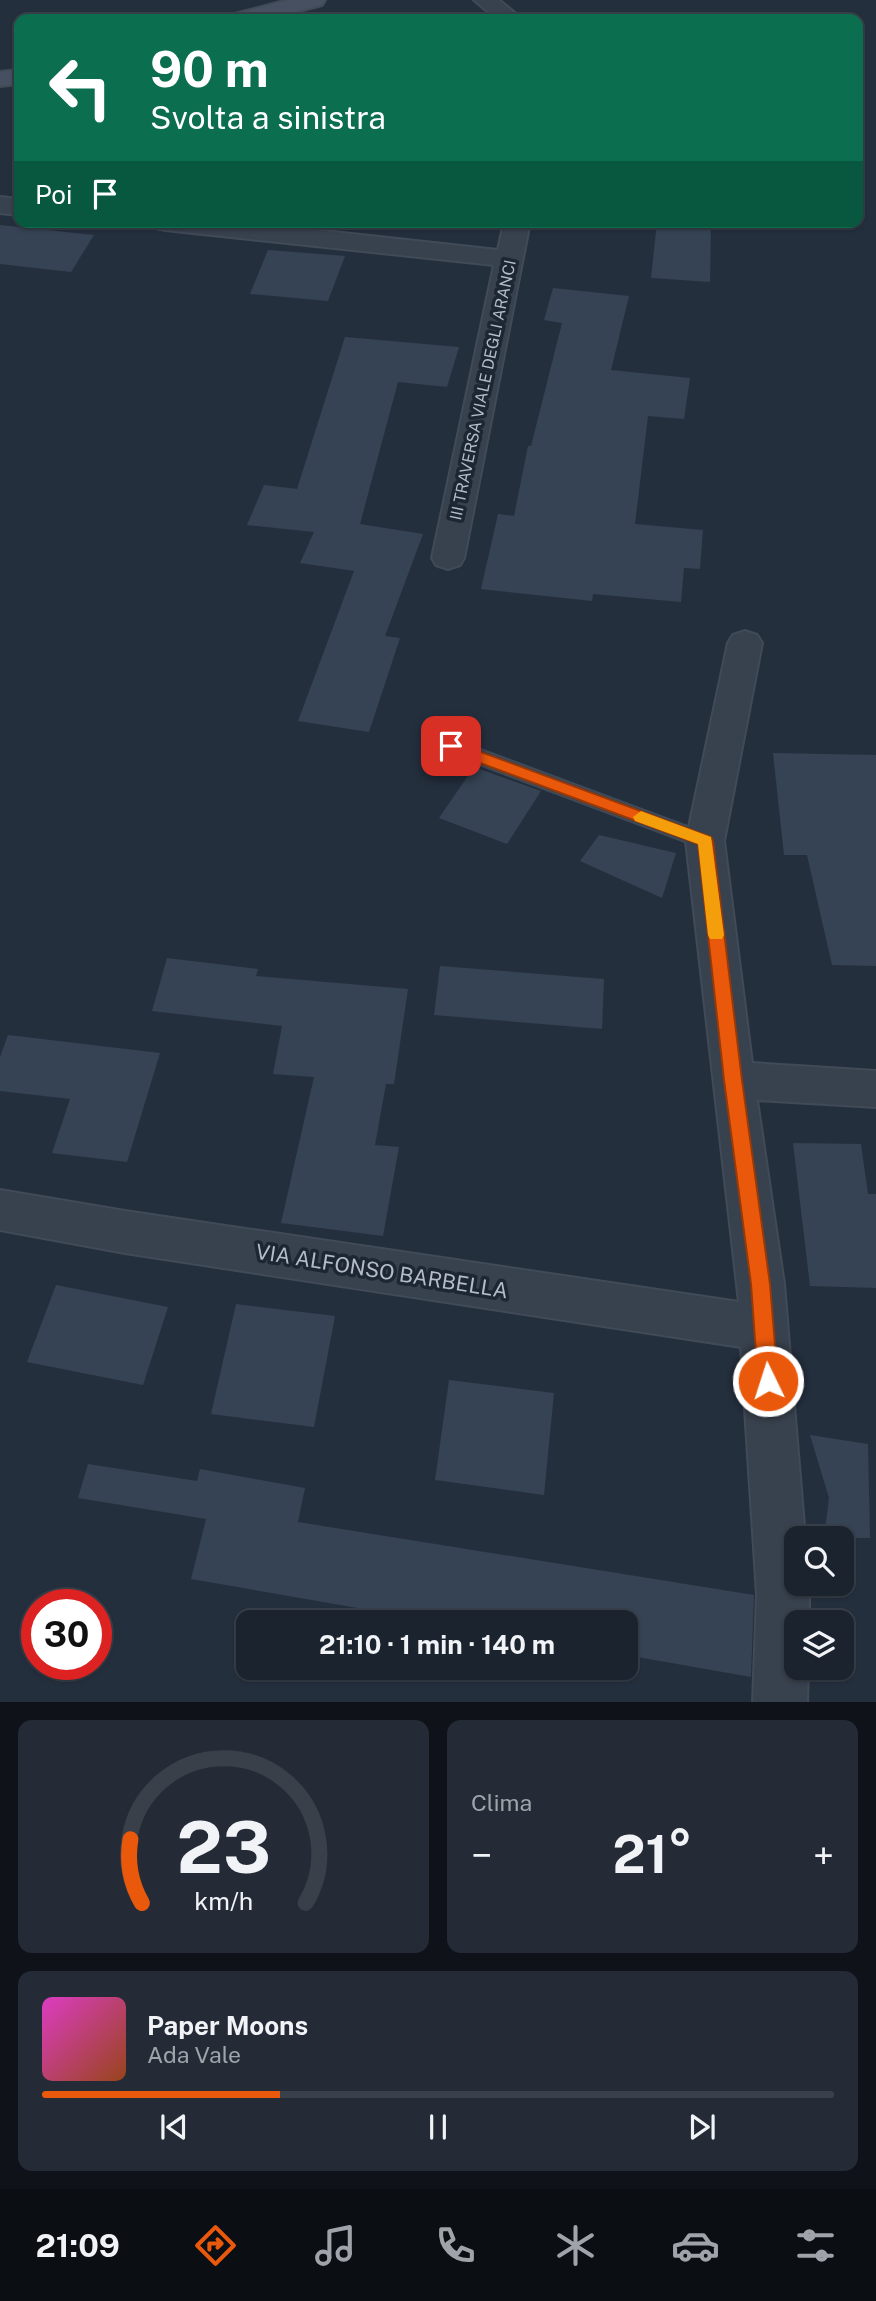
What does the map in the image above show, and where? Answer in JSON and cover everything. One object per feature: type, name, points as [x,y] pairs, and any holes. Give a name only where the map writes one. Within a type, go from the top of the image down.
[{"type":"main road","points":[[262,14],[314,0]]},
{"type":"street","points":[[485,0],[504,14]]},
{"type":"street","points":[[221,228],[510,259]]},
{"type":"street","name":"III TRAVERSA VIALE DEGLI ARANCI","points":[[448,558],[516,228]]},
{"type":"street","points":[[745,643],[705,841],[733,1080],[761,1284],[783,1594],[780,1702]]},
{"type":"street","points":[[733,1080],[876,1089]]},
{"type":"street","name":"VIA ALFONSO BARBELLA","points":[[0,1210],[125,1232],[764,1328]]},
{"type":"lane","points":[[451,746],[705,841]]},
{"type":"building","points":[[0,225],[94,235],[71,272],[0,264]]},
{"type":"building","points":[[656,228],[711,228],[710,282],[651,278]]},
{"type":"building","points":[[268,250],[345,256],[328,301],[250,294]]},
{"type":"building","points":[[553,288],[629,296],[611,370],[690,378],[684,419],[648,416],[635,524],[703,530],[700,569],[684,568],[681,602],[593,594],[592,601],[481,589],[498,514],[514,516],[528,446],[531,446],[562,323],[544,320]]},
{"type":"building","points":[[345,337],[459,347],[447,387],[398,382],[360,524],[423,534],[385,636],[400,638],[369,732],[298,721],[354,571],[300,563],[314,532],[247,525],[264,485],[297,489]]},
{"type":"building","points":[[773,753],[876,755],[876,966],[832,965],[807,855],[784,855]]},
{"type":"building","points":[[474,767],[541,791],[507,844],[439,818]]},
{"type":"building","points":[[599,835],[676,853],[662,898],[580,861]]},
{"type":"building","points":[[167,958],[258,969],[256,976],[408,989],[394,1084],[386,1084],[375,1145],[399,1147],[383,1236],[281,1223],[314,1077],[273,1074],[282,1026],[152,1011]]},
{"type":"building","points":[[440,966],[604,979],[602,1029],[434,1015]]},
{"type":"building","points":[[8,1035],[160,1053],[127,1162],[52,1153],[70,1099],[0,1091],[0,1057]]},
{"type":"building","points":[[793,1143],[861,1144],[868,1194],[876,1194],[876,1288],[810,1286]]},
{"type":"building","points":[[56,1285],[168,1307],[143,1385],[27,1362]]},
{"type":"building","points":[[236,1304],[335,1316],[314,1427],[211,1414]]},
{"type":"building","points":[[449,1380],[554,1393],[544,1495],[435,1480]]},
{"type":"building","points":[[810,1435],[868,1444],[870,1538],[854,1538],[854,1526],[826,1526],[829,1498]]},
{"type":"building","points":[[88,1464],[197,1481],[200,1469],[305,1488],[298,1522],[754,1595],[751,1677],[638,1657],[638,1610],[369,1610],[191,1579],[206,1519],[78,1498]]},
{"type":"slow traffic","points":[[641,817],[705,841],[716,935]]},
{"type":"route","points":[[451,746],[705,841],[733,1080],[761,1284],[768,1381]]}]
